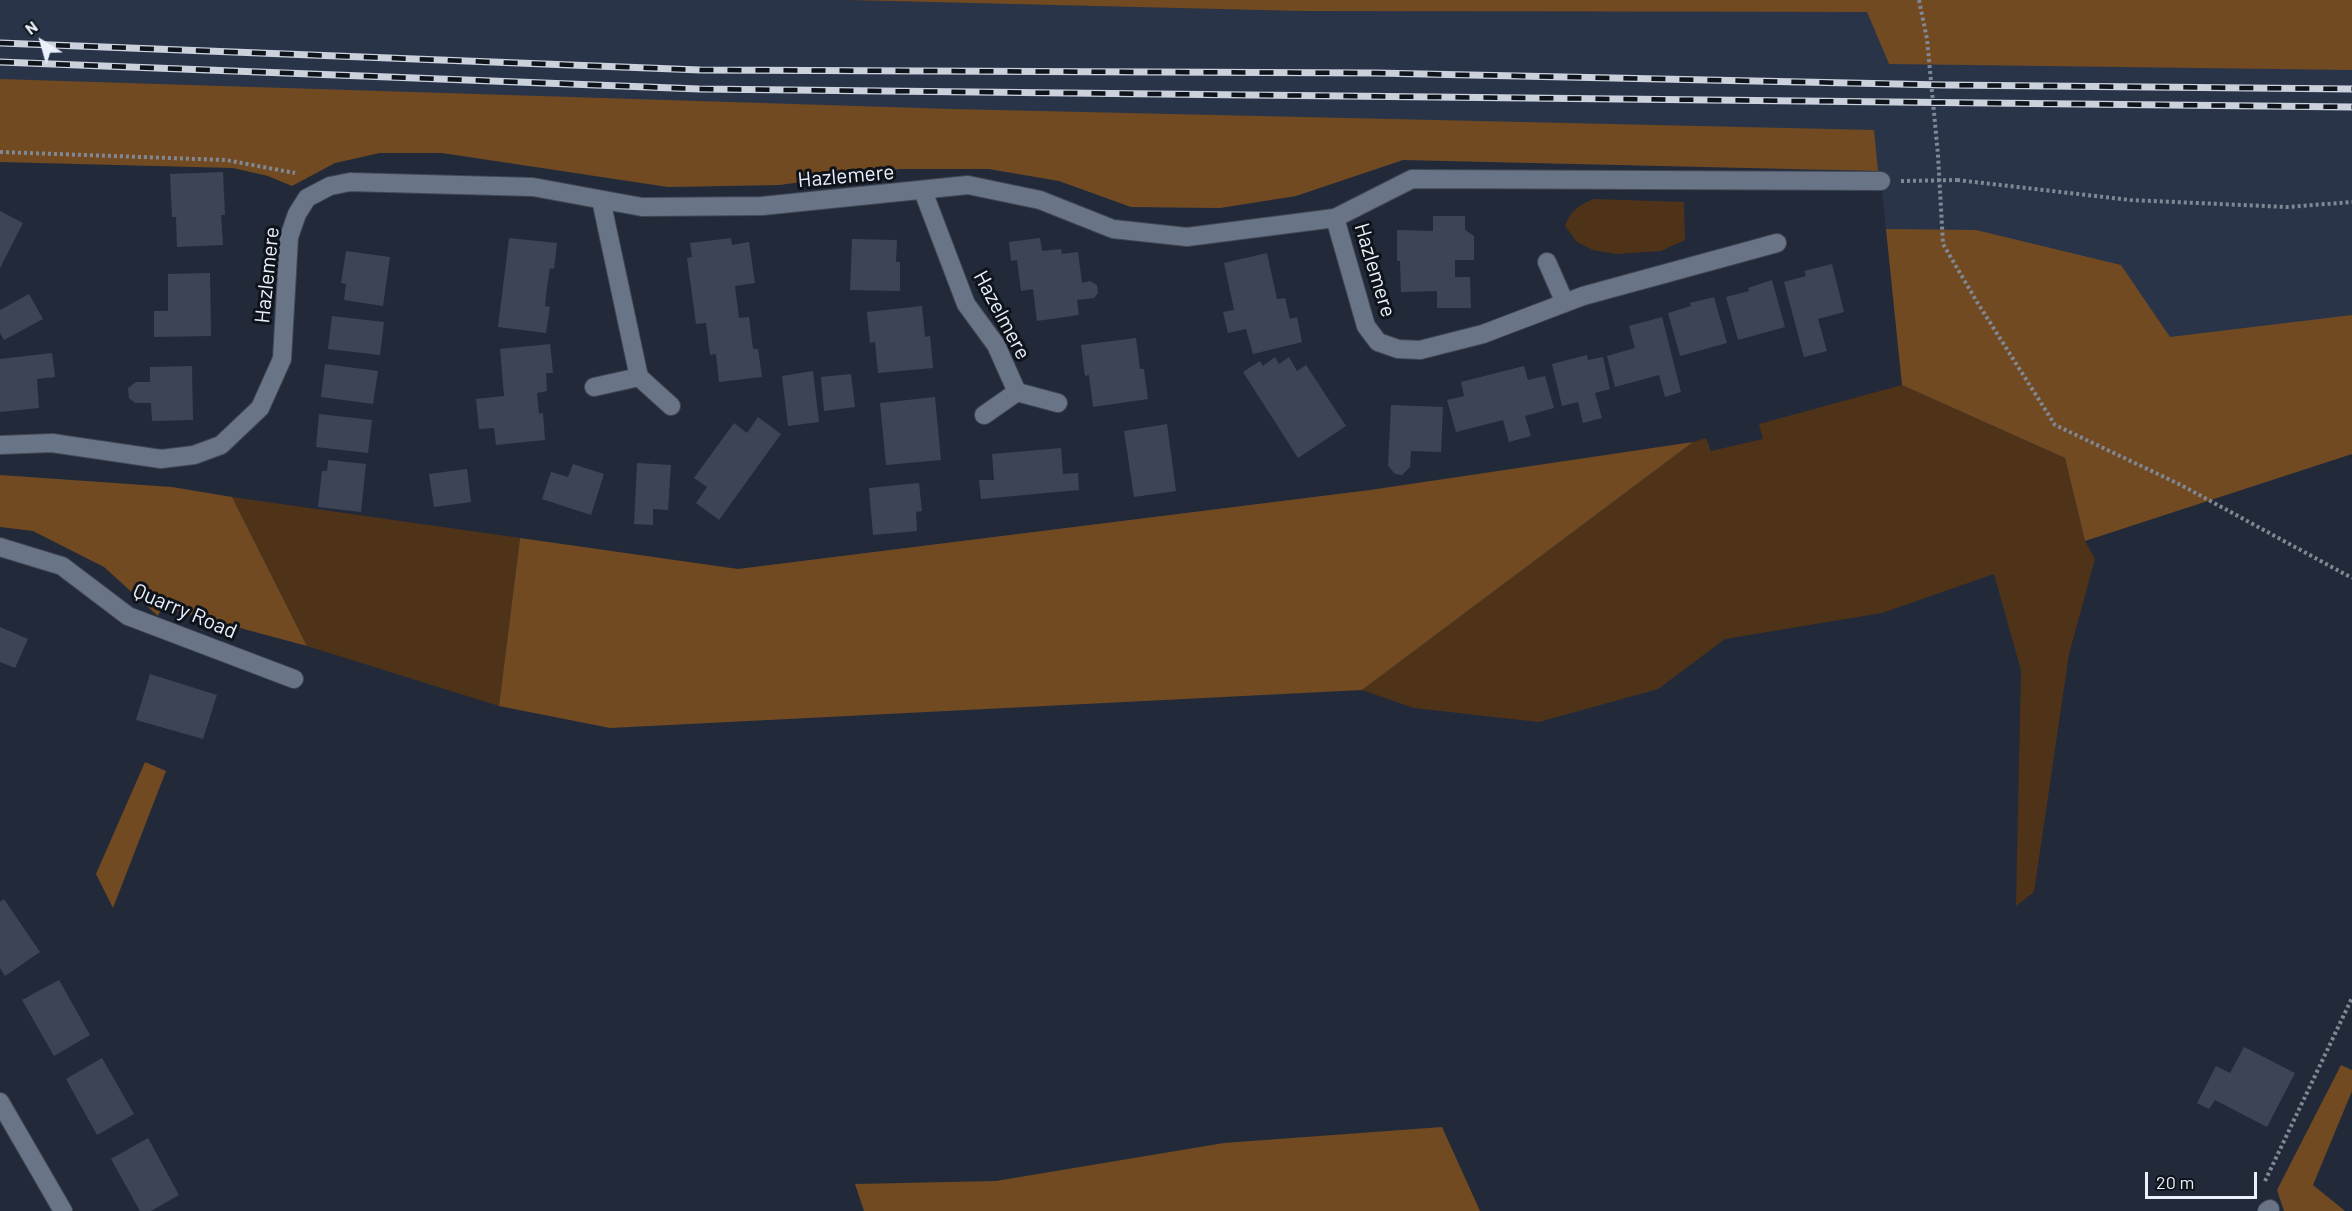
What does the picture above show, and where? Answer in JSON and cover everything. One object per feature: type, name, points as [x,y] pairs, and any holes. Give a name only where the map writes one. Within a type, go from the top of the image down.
[{"type":"street","points":[[1335,218],[1412,179],[1881,181]]},
{"type":"street","name":"Hazlemere","points":[[0,445],[52,443],[161,459],[194,455],[221,445],[260,408],[282,359],[289,237],[297,214],[307,198],[330,186],[350,182],[533,187],[642,207],[762,206],[968,185],[1040,200],[1113,229],[1187,237],[1335,218],[1366,326],[1378,342],[1398,349],[1420,350],[1483,334],[1565,303],[1777,243]]},
{"type":"street","name":"Hazelmere","points":[[923,191],[966,304],[996,345],[1017,392]]},
{"type":"street","points":[[602,200],[639,377],[670,406]]},
{"type":"street","points":[[1547,262],[1565,303]]},
{"type":"street","points":[[594,387],[639,377]]},
{"type":"street","name":"Hazelmere","points":[[984,415],[1017,392],[1058,402]]},
{"type":"street","name":"Quarry Road","points":[[0,548],[62,566],[128,616],[294,679]]},
{"type":"street","points":[[0,1102],[63,1211]]},
{"type":"path","points":[[1919,0],[1927,39],[1938,155],[1943,244],[2055,425],[2181,485],[2352,578]]},
{"type":"path","points":[[0,152],[226,160],[295,173],[319,192]]},
{"type":"path","points":[[1901,181],[1957,180],[2130,200],[2287,207],[2352,202]]},
{"type":"path","points":[[2269,1210],[2262,1190],[2352,998]]},
{"type":"shaded area","points":[[0,0],[847,0],[1300,11],[1867,12],[1889,64],[2352,11],[2352,454],[2065,458],[1902,385],[1881,181],[1877,171],[1403,160],[1296,196],[1220,208],[1131,207],[1059,181],[989,169],[900,169],[779,185],[668,187],[442,153],[380,153],[0,135]]},
{"type":"shaded area","points":[[847,0],[2352,0],[2352,70],[1889,64],[1867,12],[1300,11]]},
{"type":"shaded area","points":[[0,79],[952,109],[1874,130],[1878,171],[1403,160],[1296,196],[1220,208],[1131,207],[1059,181],[989,169],[900,169],[779,185],[668,187],[442,153],[380,153],[335,163],[292,186],[268,176],[233,168],[0,162]]},
{"type":"shaded area","points":[[1594,199],[1684,202],[1685,240],[1661,251],[1615,254],[1593,250],[1577,242],[1565,226],[1576,209]]},
{"type":"shaded area","points":[[1886,229],[1976,230],[2121,265],[2170,337],[2352,315],[2352,454],[2085,541],[2065,458],[1902,385]]},
{"type":"shaded area","points":[[1902,385],[2065,458],[2085,541],[2095,559],[2069,654],[2034,892],[2016,906],[2021,670],[1994,574],[1882,613],[1725,639],[1658,689],[1539,722],[1414,708],[1362,690],[1693,442],[1706,438],[1711,451],[1763,439],[1759,424]]},
{"type":"shaded area","points":[[1693,442],[1362,690],[610,728],[499,706],[520,538],[738,569],[1370,490]]},
{"type":"shaded area","points":[[0,475],[172,487],[232,497],[307,646],[162,607],[158,616],[104,567],[33,531],[0,527]]},
{"type":"shaded area","points":[[232,497],[520,538],[499,706],[307,646]]},
{"type":"shaded area","points":[[145,762],[166,771],[113,908],[96,874]]},
{"type":"shaded area","points":[[2341,1065],[2352,1070],[2352,1091],[2313,1185],[2345,1211],[2284,1211],[2277,1190]]},
{"type":"shaded area","points":[[1442,1127],[1480,1211],[864,1211],[855,1184],[996,1181],[1224,1143]]},
{"type":"building","points":[[223,172],[225,215],[221,215],[223,245],[177,247],[176,217],[172,217],[170,174]]},
{"type":"building","points":[[0,211],[23,223],[0,268]]},
{"type":"building","points":[[1433,216],[1465,216],[1465,230],[1474,236],[1474,260],[1455,260],[1455,277],[1470,277],[1471,308],[1437,308],[1437,291],[1401,292],[1400,261],[1397,261],[1397,230],[1433,231]]},
{"type":"building","points":[[509,238],[557,243],[554,269],[550,268],[547,287],[545,306],[550,307],[546,333],[498,327]]},
{"type":"building","points":[[731,238],[732,245],[749,242],[755,283],[735,286],[739,318],[749,317],[753,349],[758,349],[762,377],[719,382],[716,354],[710,355],[706,323],[696,324],[687,258],[692,257],[690,243]]},
{"type":"building","points":[[1040,238],[1042,251],[1061,249],[1062,254],[1078,252],[1082,283],[1090,281],[1097,285],[1098,293],[1094,298],[1077,300],[1079,315],[1037,321],[1033,289],[1021,291],[1017,260],[1011,261],[1009,242]]},
{"type":"building","points":[[852,239],[897,240],[896,262],[900,262],[900,291],[850,290]]},
{"type":"building","points":[[346,251],[390,257],[383,306],[344,300],[346,284],[341,283]]},
{"type":"building","points":[[1267,253],[1277,299],[1285,298],[1290,319],[1297,317],[1302,342],[1253,354],[1246,329],[1228,333],[1223,312],[1234,310],[1224,263]]},
{"type":"building","points":[[1832,264],[1844,312],[1818,319],[1827,351],[1804,357],[1784,282],[1806,276],[1804,271]]},
{"type":"building","points":[[210,273],[211,336],[154,337],[154,311],[168,311],[168,274]]},
{"type":"building","points":[[1772,280],[1785,327],[1738,340],[1726,297],[1749,291],[1748,288]]},
{"type":"building","points":[[29,294],[43,319],[4,340],[0,333],[0,310]]},
{"type":"building","points":[[1714,297],[1727,343],[1680,356],[1668,313],[1691,306],[1690,303]]},
{"type":"building","points":[[922,306],[925,337],[930,336],[933,368],[878,373],[875,342],[870,343],[867,312]]},
{"type":"building","points":[[332,316],[384,322],[380,355],[328,349]]},
{"type":"building","points":[[1662,317],[1681,392],[1665,397],[1659,375],[1615,387],[1607,356],[1635,348],[1629,326]]},
{"type":"building","points":[[1136,338],[1140,369],[1144,369],[1148,399],[1093,407],[1089,375],[1085,376],[1081,345]]},
{"type":"building","points":[[550,344],[553,373],[546,373],[547,391],[537,393],[539,414],[543,413],[545,440],[496,445],[494,428],[479,429],[476,399],[504,396],[500,349]]},
{"type":"building","points":[[52,353],[55,377],[37,379],[39,408],[0,412],[0,359]]},
{"type":"building","points":[[1587,355],[1588,360],[1603,357],[1610,389],[1595,393],[1602,418],[1583,423],[1578,402],[1562,406],[1552,364]]},
{"type":"building","points":[[1275,357],[1279,364],[1289,357],[1297,371],[1306,365],[1346,426],[1298,458],[1243,372],[1260,361],[1263,366]]},
{"type":"building","points":[[325,364],[378,371],[373,404],[321,397]]},
{"type":"building","points":[[192,366],[193,420],[152,421],[151,403],[135,403],[129,398],[128,388],[136,382],[150,382],[150,367]]},
{"type":"building","points":[[1524,366],[1528,380],[1545,376],[1554,408],[1525,416],[1531,436],[1509,442],[1503,420],[1456,432],[1447,400],[1464,396],[1461,382]]},
{"type":"building","points":[[813,371],[819,422],[788,426],[782,376]]},
{"type":"building","points":[[851,374],[855,407],[824,411],[821,377]]},
{"type":"building","points":[[935,397],[941,460],[886,465],[880,403]]},
{"type":"building","points":[[1391,405],[1443,407],[1441,452],[1411,451],[1410,467],[1402,475],[1395,474],[1388,466]]},
{"type":"building","points":[[319,414],[372,420],[368,453],[316,447]]},
{"type":"building","points":[[758,417],[781,434],[719,520],[696,503],[707,487],[694,478],[734,423],[747,433]]},
{"type":"building","points":[[1167,424],[1176,491],[1134,497],[1124,431]]},
{"type":"building","points":[[1061,448],[1063,474],[1078,473],[1079,490],[981,499],[979,480],[994,480],[992,454]]},
{"type":"building","points":[[328,460],[366,464],[361,512],[318,507],[322,471],[327,471]]},
{"type":"building","points":[[637,463],[671,465],[668,510],[653,509],[653,525],[634,524]]},
{"type":"building","points":[[573,464],[604,474],[591,515],[542,499],[551,472],[568,477]]},
{"type":"building","points":[[467,469],[471,502],[434,507],[429,474]]},
{"type":"building","points":[[919,483],[922,511],[916,512],[917,531],[873,535],[869,488]]},
{"type":"building","points":[[0,627],[28,639],[15,668],[0,662]]},
{"type":"building","points":[[150,674],[217,695],[203,739],[136,720]]},
{"type":"building","points":[[4,899],[40,952],[5,976],[0,968],[0,902]]},
{"type":"building","points":[[59,980],[90,1035],[54,1056],[22,1000]]},
{"type":"building","points":[[2244,1047],[2295,1073],[2267,1127],[2215,1100],[2209,1109],[2197,1103],[2216,1066],[2230,1073]]},
{"type":"building","points":[[102,1058],[134,1114],[97,1135],[66,1079]]},
{"type":"building","points":[[148,1138],[179,1195],[151,1211],[140,1211],[111,1159]]},
{"type":"railway","points":[[0,43],[700,70],[1376,73],[1944,85],[2352,89]]},
{"type":"railway","points":[[0,62],[699,89],[2352,107]]}]
